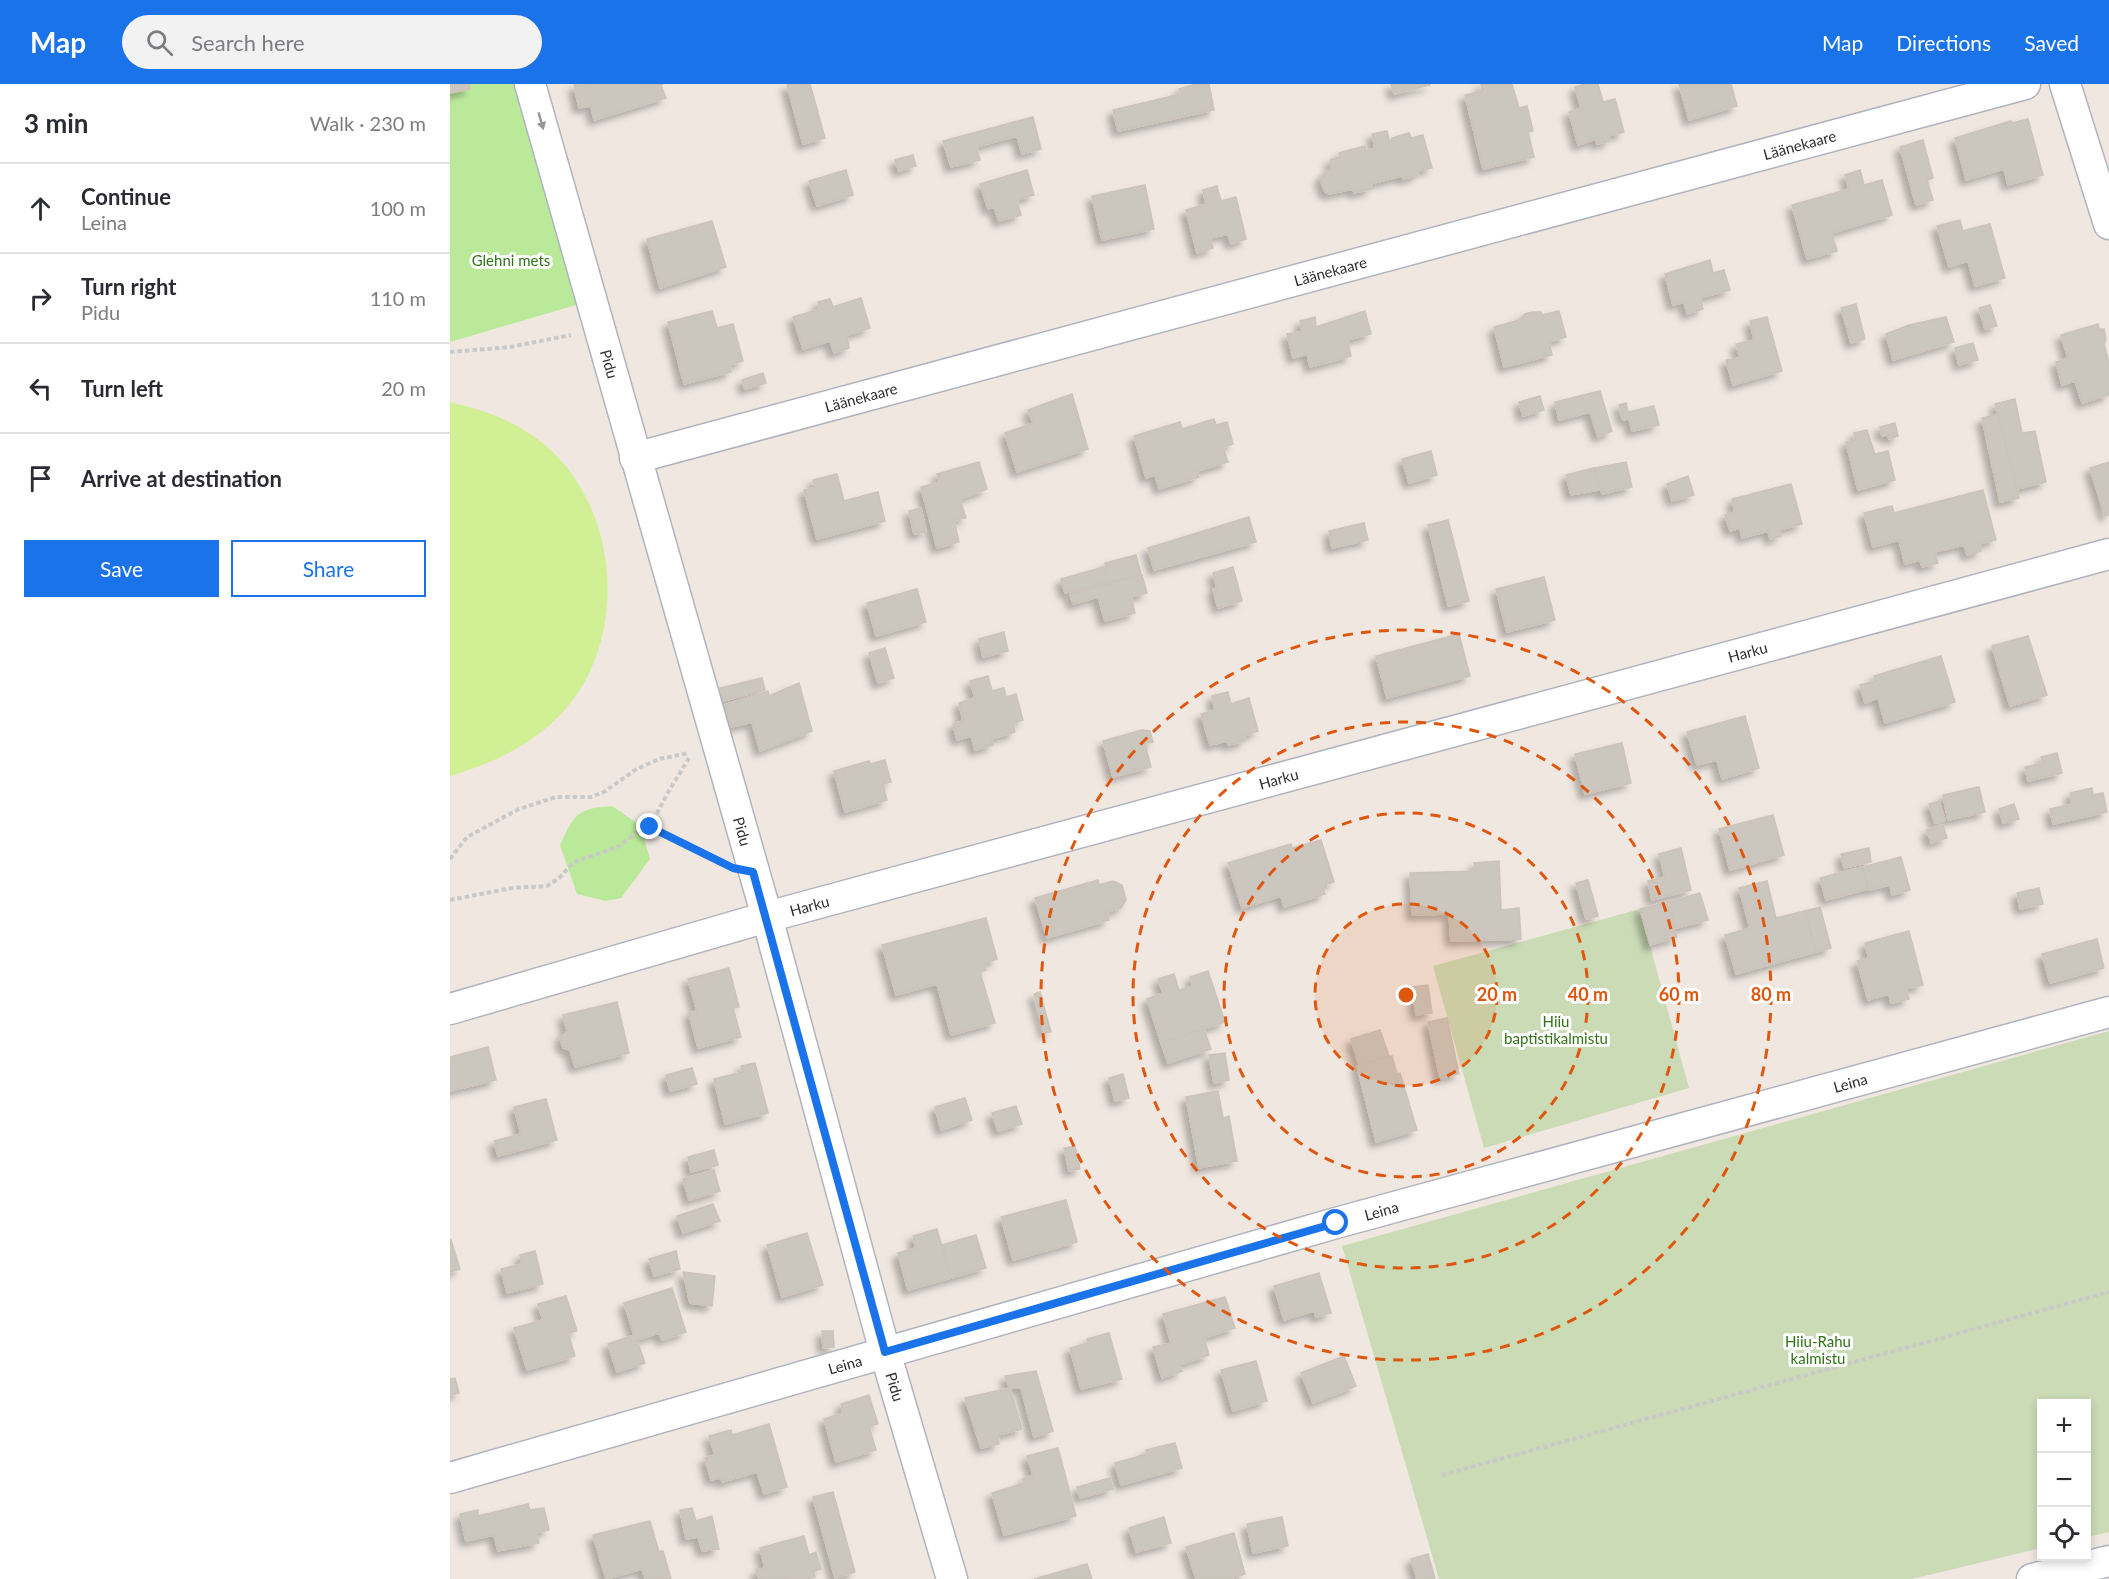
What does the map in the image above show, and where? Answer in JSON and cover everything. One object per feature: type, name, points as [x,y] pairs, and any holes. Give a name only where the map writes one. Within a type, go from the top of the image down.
[{"type":"street","name":"Pidu","points":[[530,84],[766,917],[885,1352],[952,1579]]},
{"type":"street","name":"Läänekaare","points":[[635,458],[2025,84]]},
{"type":"street","points":[[2065,84],[2109,224]]},
{"type":"street","name":"Harku","points":[[450,1010],[766,917],[2109,554]]},
{"type":"street","name":"Leina","points":[[450,1478],[1336,1223],[2109,1012]]},
{"type":"street","points":[[2032,1579],[2109,1561]]},
{"type":"path","points":[[450,352],[510,347],[599,330]]},
{"type":"path","points":[[650,827],[711,723]]},
{"type":"path","points":[[450,859],[467,837],[519,809],[556,797],[591,797],[604,792],[635,770],[659,759],[692,752]]},
{"type":"path","points":[[450,900],[512,888],[547,886],[559,878],[574,862],[618,847],[637,831],[650,827],[733,868],[753,872]]},
{"type":"path","points":[[1442,1475],[2109,1292]]},
{"type":"green space","name":"Glehni mets","points":[[450,84],[530,84],[586,302],[450,342]]},
{"type":"green space","points":[[450,402],[511,423],[530,434],[560,460],[583,492],[599,528],[606,568],[607,608],[599,647],[584,683],[560,715],[536,736],[509,753],[450,776]]},
{"type":"green space","points":[[612,806],[640,825],[650,859],[621,898],[606,901],[577,894],[560,845],[578,815],[591,809]]},
{"type":"green space","name":"Hiiu baptistikalmistu","points":[[1640,909],[1689,1088],[1484,1148],[1433,966]]},
{"type":"green space","name":"Hiiu-Rahu kalmistu","points":[[2109,1031],[2109,1532],[2091,1536],[2091,1399],[2037,1399],[2037,1549],[1912,1579],[1439,1579],[1342,1246]]},
{"type":"building","points":[[450,84],[469,84],[470,89],[450,93]]},
{"type":"building","points":[[663,84],[661,85],[666,98],[594,120],[591,106],[579,108],[574,85]]},
{"type":"building","points":[[810,84],[825,138],[803,144],[787,85]]},
{"type":"building","points":[[1196,84],[1209,84],[1214,110],[1118,131],[1113,110],[1181,94],[1179,89]]},
{"type":"building","points":[[1391,84],[1430,84],[1430,85],[1394,94]]},
{"type":"building","points":[[1481,84],[1512,84],[1519,108],[1527,106],[1533,131],[1528,132],[1534,157],[1483,169],[1465,95],[1482,91]]},
{"type":"building","points":[[1598,84],[1603,102],[1615,99],[1624,132],[1608,136],[1610,141],[1597,144],[1596,139],[1578,145],[1569,112],[1581,108],[1575,87]]},
{"type":"building","points":[[1679,84],[1731,84],[1737,106],[1689,120]]},
{"type":"building","points":[[1033,117],[1041,149],[1022,154],[1017,136],[976,147],[980,160],[951,167],[943,141]]},
{"type":"building","points":[[2028,119],[2043,175],[2008,185],[2004,169],[1966,180],[1955,138],[2011,121],[2012,123]]},
{"type":"building","points":[[1387,131],[1390,143],[1392,138],[1409,133],[1411,138],[1423,135],[1432,168],[1417,171],[1418,175],[1403,179],[1402,176],[1370,184],[1371,189],[1354,193],[1353,189],[1329,194],[1325,192],[1320,179],[1326,171],[1332,169],[1330,160],[1340,157],[1339,153],[1365,146],[1366,151],[1375,148],[1372,134]]},
{"type":"building","points":[[1923,140],[1933,178],[1927,180],[1933,200],[1916,205],[1900,147]]},
{"type":"building","points":[[913,155],[916,166],[899,171],[895,160]]},
{"type":"building","points":[[846,170],[853,195],[817,206],[809,181]]},
{"type":"building","points":[[1027,170],[1034,195],[1017,200],[1021,215],[999,221],[994,207],[988,209],[980,184]]},
{"type":"building","points":[[1860,170],[1864,185],[1882,180],[1892,215],[1832,233],[1837,251],[1807,259],[1792,205],[1849,189],[1845,175]]},
{"type":"building","points":[[1145,185],[1154,229],[1102,240],[1092,196]]},
{"type":"building","points":[[1217,186],[1221,201],[1236,197],[1246,239],[1231,244],[1228,234],[1210,238],[1213,248],[1197,253],[1186,210],[1206,204],[1203,190]]},
{"type":"building","points":[[1960,220],[1963,231],[1990,224],[2005,278],[1975,286],[1968,261],[1949,267],[1937,226]]},
{"type":"building","points":[[712,221],[726,267],[660,288],[647,239]]},
{"type":"building","points":[[1710,260],[1713,273],[1724,270],[1730,290],[1700,298],[1703,309],[1687,314],[1684,302],[1673,305],[1665,274]]},
{"type":"building","points":[[861,298],[870,328],[847,335],[849,348],[834,353],[830,341],[803,349],[793,317],[820,309],[818,302],[830,299],[833,307]]},
{"type":"building","points":[[1856,304],[1865,339],[1851,343],[1841,308]]},
{"type":"building","points":[[1990,305],[1997,326],[1985,329],[1979,308]]},
{"type":"building","points":[[712,311],[717,328],[733,324],[743,361],[730,365],[731,372],[684,384],[668,322]]},
{"type":"building","points":[[1365,311],[1371,334],[1347,340],[1351,356],[1310,367],[1307,354],[1293,358],[1287,334],[1302,332],[1300,321],[1315,317],[1316,327]]},
{"type":"building","points":[[1559,311],[1566,337],[1549,342],[1552,355],[1504,367],[1494,327],[1519,320],[1525,314],[1532,312],[1541,312],[1542,315]]},
{"type":"building","points":[[1767,317],[1782,371],[1733,385],[1726,360],[1740,358],[1736,344],[1754,340],[1750,321]]},
{"type":"building","points":[[1946,317],[1954,342],[1893,360],[1886,334],[1909,325]]},
{"type":"building","points":[[2098,324],[2099,329],[2104,329],[2106,340],[2104,344],[2109,362],[2109,395],[2082,403],[2075,381],[2062,385],[2056,362],[2068,358],[2061,335]]},
{"type":"building","points":[[1973,343],[1978,360],[1959,365],[1955,348]]},
{"type":"building","points":[[763,373],[766,383],[745,389],[742,380]]},
{"type":"building","points":[[1600,391],[1612,431],[1598,437],[1590,412],[1559,420],[1555,402]]},
{"type":"building","points":[[1072,394],[1088,449],[1017,472],[1005,433],[1033,423],[1028,410]]},
{"type":"building","points":[[1540,396],[1544,410],[1523,416],[1519,402]]},
{"type":"building","points":[[2015,399],[2022,433],[2035,431],[2046,482],[2017,489],[1995,404]]},
{"type":"building","points":[[1626,403],[1628,412],[1654,406],[1659,425],[1632,431],[1629,418],[1623,420],[1619,405]]},
{"type":"building","points":[[1998,414],[2019,498],[2000,502],[1982,418]]},
{"type":"building","points":[[1214,419],[1216,425],[1227,422],[1233,444],[1223,447],[1228,462],[1197,471],[1199,477],[1159,489],[1155,475],[1146,478],[1134,436],[1180,422],[1182,429]]},
{"type":"building","points":[[1895,423],[1898,436],[1889,439],[1888,434],[1882,436],[1880,427]]},
{"type":"building","points":[[1867,430],[1875,454],[1888,451],[1895,480],[1858,490],[1846,442],[1855,440],[1854,433]]},
{"type":"building","points":[[1431,451],[1437,475],[1409,483],[1402,459]]},
{"type":"building","points":[[979,462],[987,489],[960,499],[966,518],[954,520],[959,542],[937,548],[921,487],[940,482],[937,474]]},
{"type":"building","points":[[1626,462],[1632,487],[1602,494],[1594,468]]},
{"type":"building","points":[[2109,462],[2109,515],[2105,516],[2090,468]]},
{"type":"building","points":[[1594,468],[1599,490],[1571,495],[1566,475]]},
{"type":"building","points":[[837,474],[844,501],[878,492],[885,521],[817,539],[804,490],[814,488],[813,480]]},
{"type":"building","points":[[1688,476],[1694,495],[1672,501],[1667,484]]},
{"type":"building","points":[[1791,484],[1802,524],[1779,530],[1781,536],[1770,539],[1768,531],[1742,538],[1740,528],[1730,531],[1725,515],[1735,512],[1732,499]]},
{"type":"building","points":[[1983,490],[1996,540],[1979,544],[1981,551],[1967,555],[1964,545],[1935,552],[1938,563],[1922,567],[1920,560],[1905,564],[1899,540],[1873,547],[1864,513],[1892,506],[1894,513]]},
{"type":"building","points":[[921,508],[926,532],[914,534],[909,511]]},
{"type":"building","points":[[1249,517],[1256,542],[1154,570],[1148,548]]},
{"type":"building","points":[[1448,520],[1469,601],[1448,606],[1428,525]]},
{"type":"building","points":[[1364,523],[1368,540],[1332,548],[1329,531]]},
{"type":"building","points":[[1136,555],[1141,574],[1109,582],[1105,563]]},
{"type":"building","points":[[1104,567],[1108,582],[1065,593],[1061,579]]},
{"type":"building","points":[[1233,567],[1242,601],[1218,608],[1213,589],[1217,588],[1213,573]]},
{"type":"building","points":[[1142,575],[1147,593],[1131,597],[1135,613],[1105,621],[1098,597],[1073,604],[1070,594]]},
{"type":"building","points":[[1544,577],[1555,620],[1507,632],[1496,589]]},
{"type":"building","points":[[917,589],[926,622],[876,636],[867,603]]},
{"type":"building","points":[[1004,632],[1008,651],[983,657],[979,639]]},
{"type":"building","points":[[1459,634],[1470,676],[1387,698],[1376,656]]},
{"type":"building","points":[[2028,636],[2047,695],[2010,706],[1992,646]]},
{"type":"building","points":[[885,648],[894,678],[878,683],[869,653]]},
{"type":"building","points":[[1941,656],[1955,702],[1885,723],[1878,698],[1865,703],[1860,685],[1875,681],[1874,676]]},
{"type":"building","points":[[988,676],[992,691],[1004,688],[1006,697],[1016,694],[1023,720],[1013,723],[1015,732],[991,739],[993,745],[975,750],[971,736],[957,740],[953,724],[963,721],[959,703],[975,698],[970,681]]},
{"type":"building","points":[[762,678],[765,690],[723,701],[720,688]]},
{"type":"building","points":[[799,683],[812,731],[760,751],[752,722],[731,727],[724,705],[768,691],[769,696]]},
{"type":"building","points":[[1228,692],[1231,704],[1249,698],[1258,731],[1244,736],[1245,741],[1228,745],[1227,741],[1210,745],[1201,714],[1215,710],[1212,696]]},
{"type":"building","points":[[1745,716],[1759,768],[1722,779],[1717,760],[1697,765],[1687,732]]},
{"type":"building","points":[[1142,730],[1150,731],[1153,742],[1145,744],[1151,767],[1113,777],[1103,741]]},
{"type":"building","points":[[1622,743],[1631,783],[1585,794],[1575,754]]},
{"type":"building","points":[[2057,753],[2062,773],[2028,781],[2025,767],[2043,763],[2041,757]]},
{"type":"building","points":[[885,760],[891,782],[883,784],[887,800],[845,812],[834,771],[869,761],[870,764]]},
{"type":"building","points":[[1979,787],[1985,812],[1948,820],[1943,795]]},
{"type":"building","points":[[2092,788],[2093,795],[2103,793],[2107,812],[2053,824],[2050,809],[2072,804],[2070,793]]},
{"type":"building","points":[[1939,801],[1945,820],[1935,823],[1929,804]]},
{"type":"building","points":[[2014,804],[2019,819],[2003,823],[1999,809]]},
{"type":"building","points":[[1773,815],[1784,855],[1730,870],[1719,829]]},
{"type":"building","points":[[1943,825],[1947,838],[1931,843],[1927,830]]},
{"type":"building","points":[[1321,840],[1334,882],[1322,885],[1325,894],[1284,907],[1281,896],[1242,908],[1228,863],[1291,844],[1292,848]]},
{"type":"building","points":[[1681,848],[1691,890],[1652,900],[1648,881],[1665,877],[1659,854]]},
{"type":"building","points":[[1869,848],[1871,862],[1844,868],[1841,854]]},
{"type":"building","points":[[1901,857],[1910,890],[1892,895],[1890,885],[1869,890],[1863,867]]},
{"type":"building","points":[[1499,861],[1501,910],[1519,908],[1521,939],[1451,941],[1449,914],[1412,915],[1410,873],[1476,871],[1474,863]]},
{"type":"building","points":[[1862,867],[1868,889],[1826,900],[1820,878]]},
{"type":"building","points":[[1098,880],[1099,885],[1113,881],[1122,885],[1126,900],[1121,908],[1107,912],[1109,920],[1047,938],[1035,898]]},
{"type":"building","points":[[1588,880],[1598,916],[1586,919],[1576,883]]},
{"type":"building","points":[[1767,881],[1776,918],[1805,911],[1816,952],[1736,974],[1725,935],[1750,928],[1739,888]]},
{"type":"building","points":[[2039,888],[2043,904],[2020,909],[2017,893]]},
{"type":"building","points":[[1700,893],[1708,920],[1676,928],[1669,902]]},
{"type":"building","points":[[1667,902],[1677,937],[1650,945],[1640,909]]},
{"type":"building","points":[[1820,907],[1831,948],[1816,952],[1805,911]]},
{"type":"building","points":[[986,918],[997,959],[984,963],[986,970],[980,972],[995,1023],[951,1035],[937,984],[896,995],[882,945]]},
{"type":"building","points":[[1909,931],[1923,985],[1906,989],[1909,999],[1891,1003],[1889,994],[1868,1000],[1857,961],[1869,958],[1865,943]]},
{"type":"building","points":[[2097,939],[2104,968],[2050,983],[2042,954]]},
{"type":"building","points":[[729,968],[739,1007],[733,1008],[741,1037],[698,1048],[689,1013],[697,1011],[688,979]]},
{"type":"building","points":[[1208,971],[1225,1022],[1161,1043],[1147,999],[1163,993],[1158,979],[1174,974],[1179,990],[1193,986],[1190,977]]},
{"type":"building","points":[[1428,985],[1432,1013],[1416,1015],[1412,987]]},
{"type":"building","points":[[1040,992],[1051,1032],[1045,1033],[1034,994]]},
{"type":"building","points":[[617,1002],[629,1053],[575,1067],[570,1050],[563,1048],[560,1038],[567,1031],[563,1015]]},
{"type":"building","points":[[1447,1018],[1459,1074],[1440,1078],[1428,1022]]},
{"type":"building","points":[[1204,1029],[1211,1049],[1168,1063],[1161,1043]]},
{"type":"building","points":[[1380,1030],[1389,1056],[1359,1065],[1351,1039]]},
{"type":"building","points":[[488,1047],[496,1080],[450,1091],[450,1057]]},
{"type":"building","points":[[1225,1053],[1229,1080],[1214,1083],[1209,1055]]},
{"type":"building","points":[[1392,1056],[1397,1074],[1400,1073],[1417,1130],[1376,1142],[1357,1066]]},
{"type":"building","points":[[755,1063],[768,1113],[725,1124],[714,1079],[743,1072],[741,1066]]},
{"type":"building","points":[[692,1068],[697,1084],[670,1091],[666,1075]]},
{"type":"building","points":[[1123,1074],[1129,1098],[1115,1101],[1109,1078]]},
{"type":"building","points":[[1218,1091],[1223,1118],[1229,1116],[1237,1161],[1199,1168],[1186,1097]]},
{"type":"building","points":[[965,1098],[972,1120],[941,1130],[935,1107]]},
{"type":"building","points":[[546,1099],[557,1140],[498,1156],[494,1141],[521,1134],[514,1107]]},
{"type":"building","points":[[1016,1106],[1022,1124],[998,1131],[992,1113]]},
{"type":"building","points":[[1075,1146],[1080,1169],[1069,1171],[1064,1148]]},
{"type":"building","points":[[714,1150],[718,1165],[691,1172],[688,1157]]},
{"type":"building","points":[[714,1170],[720,1191],[689,1200],[683,1179]]},
{"type":"building","points":[[1066,1200],[1077,1242],[1013,1260],[1001,1217]]},
{"type":"building","points":[[713,1204],[720,1221],[683,1233],[677,1216]]},
{"type":"building","points":[[937,1229],[951,1278],[908,1290],[898,1253],[916,1248],[913,1236]]},
{"type":"building","points":[[807,1233],[823,1285],[782,1297],[767,1245]]},
{"type":"building","points":[[976,1235],[986,1268],[951,1278],[942,1245]]},
{"type":"building","points":[[450,1241],[460,1269],[450,1272]]},
{"type":"building","points":[[535,1251],[543,1284],[507,1293],[501,1269],[522,1264],[520,1255]]},
{"type":"building","points":[[676,1251],[680,1269],[654,1276],[649,1259]]},
{"type":"building","points":[[683,1272],[715,1276],[712,1306],[690,1303]]},
{"type":"building","points":[[1319,1273],[1331,1313],[1316,1317],[1314,1311],[1284,1320],[1274,1286]]},
{"type":"building","points":[[672,1288],[686,1332],[662,1340],[659,1333],[637,1340],[645,1363],[617,1372],[608,1344],[634,1335],[624,1303]]},
{"type":"building","points":[[566,1296],[577,1331],[568,1333],[575,1356],[527,1370],[514,1328],[543,1320],[538,1304]]},
{"type":"building","points":[[1225,1297],[1235,1328],[1204,1338],[1209,1355],[1179,1365],[1182,1371],[1162,1378],[1153,1347],[1171,1343],[1163,1314]]},
{"type":"building","points":[[822,1331],[833,1331],[834,1347],[823,1348]]},
{"type":"building","points":[[1109,1333],[1122,1379],[1081,1389],[1070,1348],[1088,1343],[1087,1339]]},
{"type":"building","points":[[1344,1356],[1356,1386],[1313,1403],[1301,1373]]},
{"type":"building","points":[[1256,1361],[1267,1401],[1233,1411],[1221,1370]]},
{"type":"building","points":[[1036,1371],[1053,1431],[1034,1437],[1021,1388],[1010,1388],[1005,1376]]},
{"type":"building","points":[[455,1378],[459,1393],[450,1395],[450,1379]]},
{"type":"building","points":[[1010,1388],[1022,1429],[998,1435],[999,1444],[981,1448],[965,1398]]},
{"type":"building","points":[[869,1395],[878,1424],[869,1426],[876,1450],[836,1462],[824,1419],[843,1413],[841,1404]]},
{"type":"building","points":[[769,1424],[787,1487],[764,1494],[757,1472],[722,1482],[721,1478],[711,1480],[705,1458],[715,1455],[709,1436],[731,1430],[732,1435]]},
{"type":"building","points":[[1175,1443],[1182,1468],[1121,1485],[1115,1463],[1147,1454],[1146,1450]]},
{"type":"building","points":[[1058,1448],[1076,1516],[1004,1535],[992,1493],[1024,1483],[1023,1479],[1033,1475],[1027,1456]]},
{"type":"building","points":[[1110,1478],[1113,1489],[1080,1498],[1077,1487]]},
{"type":"building","points":[[833,1492],[855,1572],[835,1578],[813,1497]]},
{"type":"building","points":[[528,1504],[530,1510],[544,1508],[549,1530],[536,1533],[539,1543],[498,1551],[494,1535],[466,1541],[460,1514],[478,1510],[478,1516]]},
{"type":"building","points":[[692,1508],[696,1521],[712,1516],[719,1549],[702,1551],[698,1537],[686,1539],[680,1510]]},
{"type":"building","points":[[1164,1517],[1171,1543],[1136,1552],[1129,1528]]},
{"type":"building","points":[[1282,1517],[1288,1546],[1253,1553],[1247,1524]]},
{"type":"building","points":[[650,1521],[659,1552],[663,1551],[671,1579],[645,1579],[642,1569],[606,1579],[593,1535]]},
{"type":"building","points":[[1234,1533],[1245,1574],[1230,1579],[1196,1579],[1186,1547]]},
{"type":"building","points":[[804,1536],[809,1555],[816,1552],[821,1569],[814,1571],[815,1577],[759,1579],[756,1570],[765,1568],[760,1548]]},
{"type":"building","points":[[1428,1554],[1435,1579],[1417,1579],[1411,1559]]},
{"type":"building","points":[[1087,1564],[1092,1579],[1034,1579]]},
{"type":"route","points":[[650,827],[733,868],[753,872],[885,1352],[1336,1223]]}]
